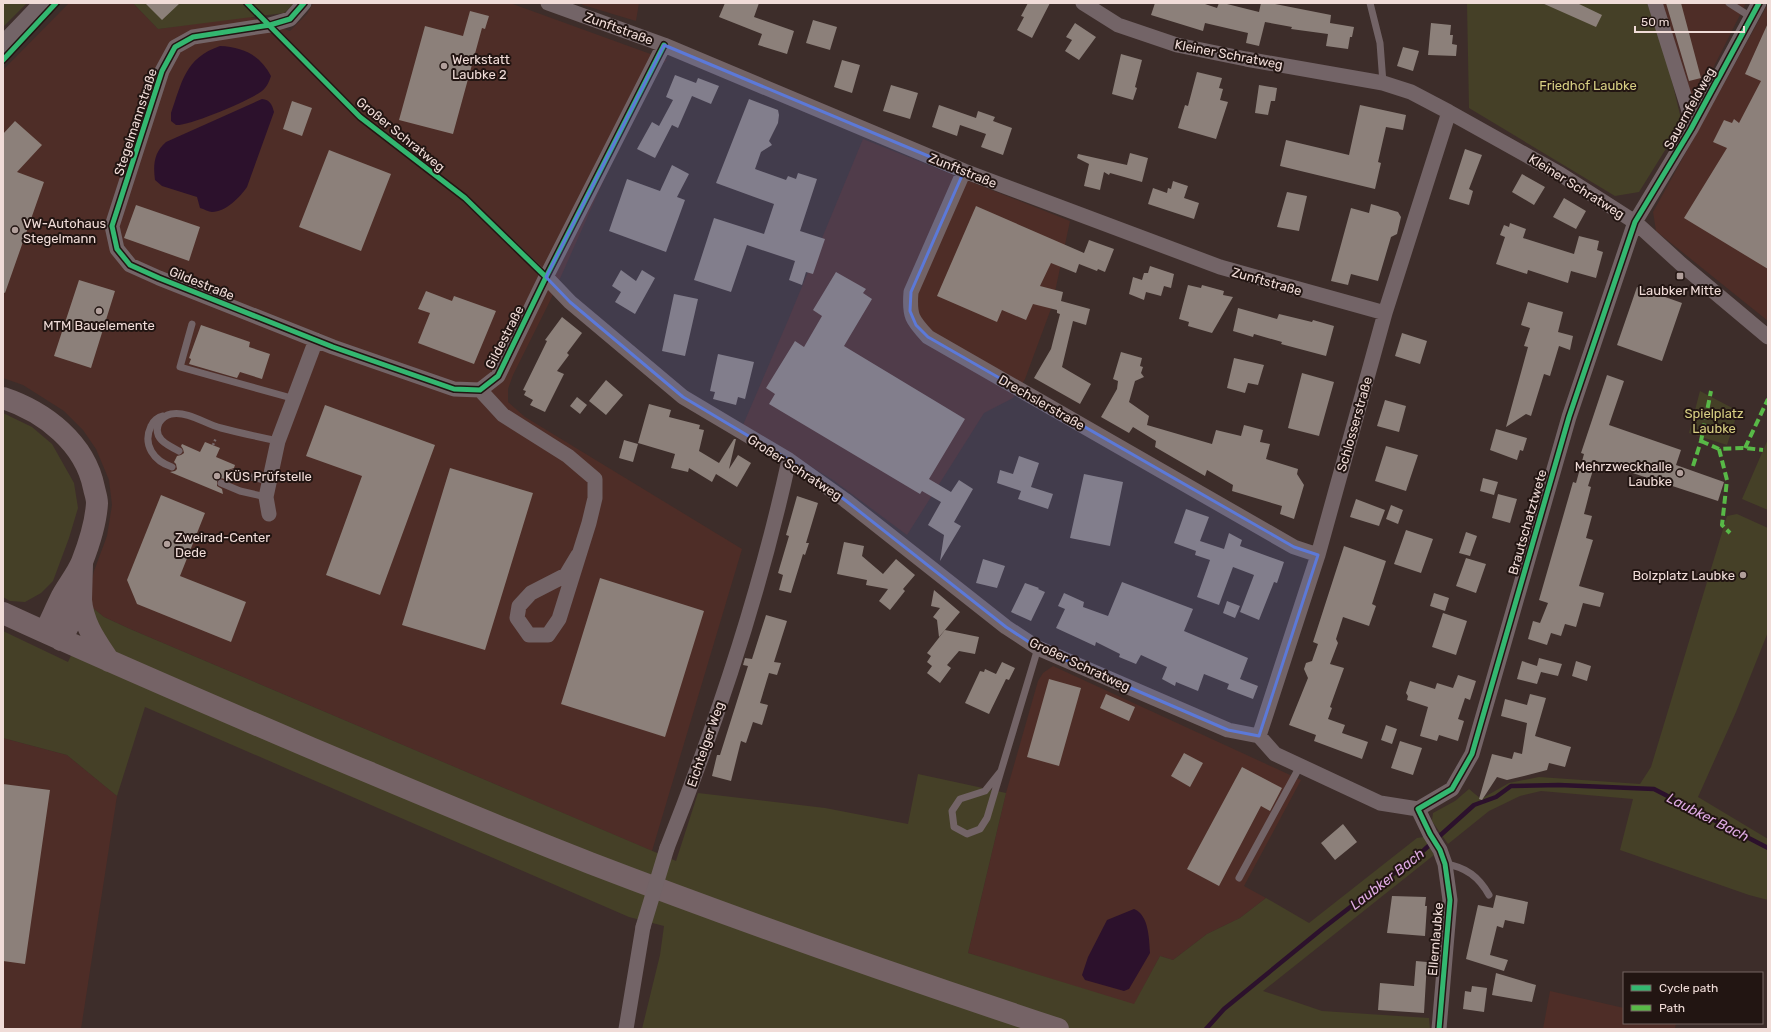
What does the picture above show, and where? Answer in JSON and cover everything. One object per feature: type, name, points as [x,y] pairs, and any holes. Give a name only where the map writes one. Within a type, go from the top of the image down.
[{"type":"main road","points":[[3,398],[37,414],[53,424],[72,441],[92,477],[97,502],[93,526],[82,563],[62,597],[53,636]]},
{"type":"main road","points":[[82,563],[82,614],[85,622],[109,661]]},
{"type":"main road","points":[[53,636],[81,600]]},
{"type":"main road","points":[[3,613],[109,661],[386,780],[588,862],[693,902],[1058,1029]]},
{"type":"street","points":[[3,45],[43,3]]},
{"type":"street","name":"Stegelmannstraße","points":[[117,249],[112,226],[162,71],[176,47],[193,37],[270,25],[290,19],[304,3]]},
{"type":"street","name":"Zunftstraße","points":[[550,3],[664,45],[964,171],[1220,267],[1385,313]]},
{"type":"street","name":"Kleiner Schratweg","points":[[1083,3],[1118,25],[1177,45],[1246,59],[1383,83],[1410,92],[1560,174],[1635,222],[1681,264],[1768,337]]},
{"type":"street","points":[[1656,3],[1689,111],[1698,116]]},
{"type":"street","name":"Sauernfeldweg","points":[[1635,222],[1698,116],[1759,3]]},
{"type":"street","name":"Gildestraße","points":[[117,249],[130,265],[159,278],[316,340],[454,389],[480,390],[498,376],[546,276],[664,45]]},
{"type":"street","name":"Schlosserstraße","points":[[1259,736],[1318,554],[1385,313],[1449,112]]},
{"type":"street","name":"Drechslerstraße","points":[[964,171],[911,292],[910,311],[916,325],[928,337],[1294,547],[1318,554]]},
{"type":"street","name":"Brautschatztwete","points":[[1418,809],[1452,789],[1472,754],[1568,417],[1635,222]]},
{"type":"street","name":"Großer Schratweg","points":[[546,276],[570,302],[683,397],[789,460],[851,504],[1006,627],[1038,648],[1228,730],[1259,736]]},
{"type":"street","points":[[269,514],[266,497],[268,481],[278,441],[316,340]]},
{"type":"street","points":[[480,390],[503,415],[568,456],[595,479],[595,498],[589,523],[559,619],[548,635],[529,635],[517,618],[519,606],[531,593],[566,575],[578,555]]},
{"type":"street","name":"Eichtelger Weg","points":[[626,1029],[643,927],[666,848],[692,783],[740,645],[780,502],[789,460]]},
{"type":"street","points":[[1259,736],[1275,754],[1380,803],[1418,809]]},
{"type":"street","name":"Ellernlaubke","points":[[1418,809],[1443,857],[1450,900],[1439,1029]]},
{"type":"lane","name":"Großer Schratweg","points":[[247,3],[360,117],[465,198],[546,276]]},
{"type":"lane","points":[[1370,3],[1380,44],[1383,83]]},
{"type":"lane","points":[[1729,3],[1751,16]]},
{"type":"lane","points":[[192,324],[180,367],[295,399]]},
{"type":"lane","points":[[172,468],[159,461],[154,456],[148,445],[148,432],[159,416],[171,414],[194,417],[220,428],[278,441]]},
{"type":"lane","points":[[171,414],[161,419],[157,434],[162,441],[179,451]]},
{"type":"lane","points":[[232,473],[268,481]]},
{"type":"lane","points":[[221,483],[240,491],[266,497]]},
{"type":"lane","points":[[1000,770],[985,791],[960,799],[952,811],[954,827],[967,834],[980,829],[987,818],[1000,770],[1038,648]]},
{"type":"lane","points":[[1239,878],[1300,766]]},
{"type":"lane","points":[[1443,857],[1473,874],[1482,883],[1489,895]]},
{"type":"highlighted area","points":[[664,45],[964,171],[911,292],[910,311],[916,325],[928,337],[1294,547],[1318,555],[1259,736],[1228,730],[1038,648],[1006,627],[845,500],[789,460],[683,397],[570,302],[546,277]]},
{"type":"shaded area","points":[[69,3],[133,3],[158,29],[248,16],[290,31],[307,14],[313,3],[510,3],[667,60],[658,68],[611,164],[550,301],[513,375],[508,389],[508,402],[525,417],[742,549],[652,851],[130,629],[104,617],[93,608],[89,594],[94,571],[107,536],[112,505],[109,480],[96,449],[83,430],[64,411],[23,385],[3,378],[3,70]]},
{"type":"shaded area","points":[[580,3],[639,3],[636,21]]},
{"type":"shaded area","points":[[1660,3],[1746,3],[1698,98],[1687,93]]},
{"type":"shaded area","points":[[1768,4],[1768,321],[1656,231],[1653,212]]},
{"type":"shaded area","points":[[220,46],[243,50],[256,58],[267,69],[271,76],[268,84],[256,95],[233,106],[206,117],[176,125],[171,121],[171,113],[186,72],[199,57]]},
{"type":"shaded area","points":[[262,99],[267,100],[270,103],[274,112],[247,187],[241,195],[227,207],[222,210],[209,212],[200,208],[197,197],[162,186],[155,180],[155,159],[159,150],[166,142]]},
{"type":"shaded area","points":[[863,139],[1070,221],[1052,306],[1025,379],[1013,398],[984,413],[907,535],[833,480],[743,425]]},
{"type":"shaded area","points":[[1053,666],[1301,780],[1244,886],[1266,898],[1240,918],[1207,934],[1173,960],[1160,956],[1134,1005],[968,953],[1006,793],[1038,681],[1043,673]]},
{"type":"shaded area","points":[[3,738],[67,755],[117,796],[81,1029],[3,1029]]},
{"type":"shaded area","points":[[1134,909],[1143,916],[1147,928],[1150,953],[1129,989],[1124,991],[1085,980],[1082,975],[1088,957],[1107,920]]},
{"type":"shaded area","points":[[1550,991],[1623,1008],[1623,1024],[1676,1024],[1675,1029],[1543,1029]]},
{"type":"green space","points":[[3,3],[27,3],[3,27]]},
{"type":"green space","points":[[133,3],[295,3],[284,13],[158,29]]},
{"type":"green space","name":"Friedhof Laubke","points":[[1467,3],[1647,3],[1663,44],[1682,123],[1639,192],[1615,196],[1469,108]]},
{"type":"green space","name":"Spielplatz Laubke","points":[[1700,391],[1738,411],[1727,445],[1689,433]]},
{"type":"green space","points":[[3,413],[32,427],[52,444],[74,483],[78,508],[69,538],[53,581],[41,593],[25,602],[10,601],[3,597]]},
{"type":"green space","points":[[1768,439],[1768,510],[1742,499]]},
{"type":"green space","points":[[1737,514],[1768,528],[1768,632],[1736,712],[1698,797],[1768,839],[1768,900],[1749,895],[1620,850],[1633,799],[1541,791],[1520,796],[1489,811],[1448,844],[1432,821],[1433,813],[1455,801],[1469,789],[1481,799],[1509,783],[1539,777],[1640,784],[1651,767],[1727,516]]},
{"type":"green space","points":[[93,608],[104,617],[130,629],[676,861],[698,793],[825,808],[908,824],[918,774],[1006,793],[968,953],[1134,1004],[1160,956],[1173,960],[1207,934],[1240,918],[1266,898],[1309,923],[1417,838],[1424,837],[1434,855],[1263,991],[1322,1011],[1429,1018],[1430,1029],[642,1029],[660,955],[664,926],[629,917],[145,707],[117,796],[67,755],[3,738],[3,631],[68,662]]},
{"type":"building","points":[[145,3],[180,3],[162,20]]},
{"type":"building","points":[[725,3],[759,3],[754,17],[794,31],[787,54],[758,45],[762,34],[719,17]]},
{"type":"building","points":[[1028,3],[1050,3],[1032,38],[1017,30],[1024,17],[1021,16]]},
{"type":"building","points":[[1155,3],[1202,3],[1217,8],[1219,3],[1223,3],[1259,12],[1261,3],[1270,3],[1331,15],[1330,23],[1354,27],[1352,37],[1350,37],[1348,49],[1326,46],[1328,34],[1291,29],[1292,27],[1265,22],[1259,46],[1246,43],[1248,33],[1205,23],[1203,31],[1151,15]]},
{"type":"building","points":[[1542,3],[1577,3],[1602,15],[1596,27]]},
{"type":"building","points":[[1666,3],[1681,3],[1701,78],[1689,81]]},
{"type":"building","points":[[470,11],[489,16],[485,29],[482,28],[453,134],[399,120],[425,26],[463,36]]},
{"type":"building","points":[[813,20],[837,27],[830,50],[806,43]]},
{"type":"building","points":[[1075,23],[1096,37],[1079,60],[1065,51],[1072,40],[1066,37]]},
{"type":"building","points":[[1431,23],[1451,25],[1450,35],[1453,35],[1452,44],[1457,45],[1456,56],[1428,55]]},
{"type":"building","points":[[1768,23],[1768,269],[1684,218],[1727,148],[1713,142],[1724,120],[1732,123],[1734,119],[1739,123],[1761,81],[1745,74]]},
{"type":"building","points":[[1403,47],[1419,51],[1413,71],[1397,66]]},
{"type":"building","points":[[1121,54],[1142,60],[1135,87],[1137,88],[1133,100],[1112,94]]},
{"type":"building","points":[[842,60],[860,65],[852,93],[834,87]]},
{"type":"building","points":[[1197,72],[1222,78],[1219,88],[1223,89],[1220,100],[1228,102],[1216,139],[1178,128],[1185,105],[1188,106]]},
{"type":"building","points":[[675,75],[696,83],[698,78],[719,86],[711,104],[692,96],[678,128],[672,125],[655,158],[637,149],[652,122],[659,126],[673,100],[666,97]]},
{"type":"building","points":[[891,85],[918,93],[910,119],[883,111]]},
{"type":"building","points":[[1259,85],[1277,88],[1275,101],[1271,101],[1268,115],[1255,113]]},
{"type":"building","points":[[749,99],[778,110],[779,115],[778,123],[769,141],[772,145],[761,152],[755,169],[786,180],[788,176],[796,179],[798,173],[817,179],[800,231],[825,239],[813,274],[806,272],[802,285],[789,280],[795,261],[747,245],[731,292],[694,280],[714,218],[764,234],[774,204],[716,183]]},
{"type":"building","points":[[292,101],[312,108],[302,136],[283,129]]},
{"type":"building","points":[[939,105],[976,118],[978,111],[995,117],[993,121],[1012,128],[1003,155],[981,147],[986,134],[960,125],[957,136],[932,127]]},
{"type":"building","points":[[1360,105],[1406,115],[1403,130],[1386,127],[1378,162],[1381,163],[1375,189],[1280,166],[1286,140],[1349,155]]},
{"type":"building","name":"VW-Autohaus Stegelmann","points":[[15,121],[42,145],[17,172],[44,182],[5,293],[3,292],[3,134]]},
{"type":"building","points":[[1465,149],[1482,155],[1469,189],[1473,191],[1469,205],[1449,199]]},
{"type":"building","points":[[329,150],[391,174],[361,251],[299,227]]},
{"type":"building","points":[[1130,153],[1148,158],[1142,182],[1110,173],[1109,175],[1104,172],[1100,190],[1084,186],[1089,164],[1077,158],[1078,154],[1127,165]]},
{"type":"building","points":[[672,165],[689,174],[677,197],[685,200],[666,252],[609,231],[627,179],[660,191]]},
{"type":"building","points":[[1522,174],[1545,187],[1534,205],[1512,192]]},
{"type":"building","points":[[1173,181],[1188,186],[1184,198],[1199,203],[1194,219],[1148,204],[1153,188],[1167,193],[1168,188],[1171,189]]},
{"type":"building","points":[[1287,192],[1307,196],[1299,231],[1277,227]]},
{"type":"building","points":[[1564,198],[1586,211],[1576,229],[1553,217]]},
{"type":"building","points":[[1371,204],[1398,212],[1401,217],[1397,234],[1391,237],[1378,281],[1351,274],[1348,285],[1331,281],[1351,208],[1369,213]]},
{"type":"building","points":[[136,205],[200,227],[189,261],[124,238]]},
{"type":"building","points":[[976,206],[1084,253],[1089,240],[1114,249],[1105,272],[1098,269],[1097,271],[1079,264],[1076,273],[1051,263],[1040,286],[1063,292],[1061,301],[1090,309],[1086,325],[1073,321],[1062,367],[1091,384],[1080,404],[1034,378],[1051,349],[1060,314],[1057,313],[1057,310],[1033,304],[1026,320],[1002,310],[997,322],[937,296]]},
{"type":"building","points":[[1510,223],[1526,229],[1523,238],[1574,254],[1579,236],[1599,241],[1597,250],[1603,252],[1596,278],[1571,271],[1568,283],[1528,270],[1527,274],[1496,264],[1505,237],[1500,235],[1504,225],[1509,227]]},
{"type":"building","points":[[1150,266],[1174,274],[1171,288],[1164,286],[1161,296],[1146,292],[1144,300],[1129,294],[1133,277],[1142,280],[1144,273],[1148,273]]},
{"type":"building","points":[[621,270],[636,281],[642,270],[655,278],[635,314],[615,302],[621,292],[612,286]]},
{"type":"building","points":[[836,272],[866,289],[863,293],[872,299],[844,346],[965,419],[929,479],[951,492],[959,480],[973,489],[954,522],[961,526],[940,561],[944,535],[928,525],[941,502],[922,491],[920,494],[769,404],[775,394],[766,388],[795,341],[804,347],[822,316],[813,310]]},
{"type":"building","points":[[79,280],[115,291],[91,368],[54,356]]},
{"type":"building","points":[[1188,285],[1201,288],[1202,285],[1224,291],[1223,295],[1233,297],[1212,333],[1188,326],[1189,322],[1179,319]]},
{"type":"building","points":[[1637,287],[1682,303],[1662,361],[1617,345]]},
{"type":"building","points":[[426,291],[452,301],[454,296],[496,311],[474,364],[418,343],[430,313],[418,309]]},
{"type":"building","points":[[674,294],[698,299],[685,356],[662,351]]},
{"type":"building","points":[[1528,302],[1563,312],[1558,332],[1573,336],[1570,350],[1559,346],[1550,376],[1544,374],[1531,416],[1526,414],[1506,427],[1528,347],[1524,346],[1530,328],[1521,325]]},
{"type":"building","points":[[1238,308],[1277,319],[1279,314],[1312,322],[1313,320],[1334,326],[1326,356],[1281,344],[1282,342],[1254,334],[1253,337],[1233,331]]},
{"type":"building","points":[[562,317],[582,333],[567,353],[569,355],[557,371],[564,374],[545,412],[530,405],[533,400],[524,395],[526,391],[523,390],[547,341],[545,340]]},
{"type":"building","points":[[201,325],[250,342],[249,347],[270,354],[262,379],[240,372],[237,378],[189,364],[191,359],[189,358]]},
{"type":"building","points":[[1402,333],[1427,341],[1420,364],[1395,356]]},
{"type":"building","points":[[1121,352],[1142,358],[1140,366],[1143,367],[1141,373],[1144,377],[1135,381],[1129,402],[1149,416],[1147,425],[1212,444],[1216,430],[1241,436],[1244,425],[1263,430],[1260,442],[1270,444],[1266,459],[1298,469],[1297,474],[1304,485],[1294,519],[1280,514],[1282,506],[1232,491],[1233,485],[1207,470],[1205,476],[1155,447],[1156,441],[1133,427],[1129,433],[1101,417],[1117,389],[1118,381],[1113,379]]},
{"type":"building","points":[[718,354],[754,362],[745,399],[738,397],[736,405],[713,399],[715,392],[710,391]]},
{"type":"building","points":[[1234,358],[1264,365],[1258,385],[1248,383],[1245,393],[1227,388]]},
{"type":"building","points":[[1302,373],[1334,382],[1319,436],[1288,428]]},
{"type":"building","points":[[1607,375],[1624,381],[1609,425],[1681,450],[1676,465],[1724,482],[1718,501],[1596,461],[1588,486],[1591,487],[1584,514],[1592,516],[1586,538],[1593,540],[1579,586],[1604,593],[1600,607],[1583,603],[1576,627],[1565,624],[1561,636],[1551,633],[1547,645],[1528,639],[1533,621],[1540,623],[1548,603],[1539,600],[1573,482],[1576,483],[1584,454],[1581,453]]},
{"type":"building","points":[[606,380],[623,395],[606,415],[589,401]]},
{"type":"building","points":[[577,397],[587,405],[580,414],[570,406]]},
{"type":"building","points":[[1385,400],[1406,406],[1399,432],[1377,426]]},
{"type":"building","points":[[649,404],[671,410],[669,417],[700,425],[699,429],[704,430],[699,451],[719,463],[734,439],[736,439],[729,469],[738,455],[751,463],[737,487],[716,474],[712,482],[689,468],[688,472],[671,468],[675,454],[638,443]]},
{"type":"building","points":[[325,405],[435,445],[380,595],[326,575],[362,476],[306,456]]},
{"type":"building","points":[[1496,429],[1527,438],[1523,451],[1520,450],[1517,460],[1490,450]]},
{"type":"building","points":[[624,440],[638,444],[633,462],[619,458]]},
{"type":"building","points":[[205,442],[220,448],[216,457],[235,465],[234,468],[228,470],[228,476],[225,479],[220,478],[217,481],[217,486],[222,489],[223,494],[170,472],[177,469],[174,462],[177,456],[184,453],[181,446],[182,444],[200,452]]},
{"type":"building","points":[[1386,446],[1418,455],[1406,491],[1375,481]]},
{"type":"building","points":[[1019,456],[1039,463],[1031,487],[1053,494],[1048,509],[1018,499],[1021,491],[997,483],[1000,470],[1013,474]]},
{"type":"building","points":[[450,468],[533,493],[485,650],[402,625]]},
{"type":"building","points":[[1084,474],[1123,482],[1110,546],[1070,538]]},
{"type":"building","points":[[1483,478],[1498,482],[1494,495],[1480,491]]},
{"type":"building","points":[[1498,494],[1517,499],[1510,523],[1492,518]]},
{"type":"building","name":"Zweirad-Center Dede","points":[[161,495],[205,513],[180,576],[246,602],[231,642],[137,604],[127,580]]},
{"type":"building","points":[[797,496],[818,503],[806,543],[809,543],[805,555],[803,554],[791,593],[779,590],[783,575],[778,573],[789,536],[786,535]]},
{"type":"building","points":[[1356,499],[1385,510],[1379,526],[1350,517]]},
{"type":"building","points":[[1391,505],[1403,510],[1398,524],[1386,519]]},
{"type":"building","points":[[1186,509],[1209,517],[1200,541],[1224,549],[1229,533],[1242,540],[1240,546],[1284,562],[1277,583],[1274,582],[1259,620],[1240,612],[1254,575],[1233,567],[1219,605],[1197,597],[1210,560],[1195,555],[1196,551],[1174,543]]},
{"type":"building","points":[[1406,530],[1433,539],[1421,573],[1394,564]]},
{"type":"building","points":[[1466,532],[1477,536],[1470,556],[1459,553]]},
{"type":"building","points":[[844,542],[864,546],[862,556],[883,574],[896,559],[915,575],[903,589],[905,591],[890,610],[879,601],[888,589],[866,585],[867,580],[837,574]]},
{"type":"building","points":[[1344,546],[1386,561],[1372,604],[1376,606],[1369,626],[1343,617],[1336,639],[1338,643],[1330,664],[1344,668],[1330,707],[1332,708],[1328,719],[1345,725],[1342,733],[1368,742],[1362,759],[1314,741],[1316,735],[1289,725],[1308,678],[1304,669],[1306,663],[1312,661],[1318,644],[1313,642]]},
{"type":"building","points":[[1466,558],[1486,564],[1476,593],[1456,586]]},
{"type":"building","points":[[983,559],[1005,566],[997,588],[976,583]]},
{"type":"building","points":[[600,578],[704,611],[665,737],[561,704]]},
{"type":"building","points":[[1122,582],[1193,609],[1184,631],[1248,658],[1240,679],[1258,686],[1253,699],[1227,689],[1229,684],[1204,674],[1198,691],[1176,682],[1175,686],[1162,679],[1167,667],[1141,655],[1136,664],[1119,657],[1120,654],[1096,642],[1095,646],[1056,628],[1065,609],[1058,606],[1064,593],[1084,602],[1083,607],[1108,616]]},
{"type":"building","points":[[1025,583],[1045,592],[1031,621],[1011,612]]},
{"type":"building","points":[[934,590],[960,612],[939,637],[937,620],[933,617],[940,608],[931,606]]},
{"type":"building","points":[[1434,593],[1449,598],[1445,611],[1430,606]]},
{"type":"building","points":[[1227,601],[1240,606],[1235,618],[1223,613]]},
{"type":"building","points":[[1443,613],[1467,621],[1456,655],[1432,647]]},
{"type":"building","points":[[766,615],[787,621],[774,662],[781,663],[777,675],[769,673],[760,703],[768,705],[762,725],[753,722],[746,743],[741,741],[731,781],[712,776],[717,755],[720,755],[748,666],[743,665],[745,658],[752,659]]},
{"type":"building","points":[[945,630],[979,637],[975,654],[959,651],[947,665],[951,668],[940,683],[927,673],[932,666],[927,662],[931,656],[927,653]]},
{"type":"building","points":[[1539,658],[1562,664],[1558,676],[1541,672],[1537,684],[1517,679],[1522,661],[1537,666]]},
{"type":"building","points":[[1576,661],[1591,666],[1587,681],[1572,676]]},
{"type":"building","points":[[1002,662],[1015,668],[1009,680],[1006,679],[989,714],[965,703],[980,671],[984,672],[985,669],[996,674]]},
{"type":"building","points":[[1458,675],[1476,681],[1470,700],[1465,698],[1458,719],[1464,721],[1458,741],[1439,735],[1437,741],[1420,736],[1428,707],[1407,700],[1408,696],[1406,693],[1410,681],[1435,689],[1437,683],[1453,688]]},
{"type":"building","points":[[1049,679],[1081,688],[1059,766],[1027,757]]},
{"type":"building","points":[[1106,694],[1135,707],[1129,721],[1100,708]]},
{"type":"building","points":[[1530,694],[1546,698],[1535,736],[1571,747],[1565,767],[1549,763],[1547,770],[1507,780],[1497,777],[1482,800],[1479,799],[1492,754],[1512,759],[1514,752],[1522,754],[1527,723],[1501,716],[1505,699],[1527,705]]},
{"type":"building","points":[[1386,725],[1397,729],[1392,744],[1381,740]]},
{"type":"building","points":[[1400,741],[1422,748],[1413,775],[1391,768]]},
{"type":"building","points":[[1184,753],[1203,763],[1190,787],[1171,776]]},
{"type":"building","points":[[1242,767],[1282,788],[1270,811],[1261,806],[1219,886],[1187,869]]},
{"type":"building","points":[[3,784],[50,790],[25,964],[3,961]]},
{"type":"building","points":[[1343,824],[1357,842],[1335,860],[1321,843]]},
{"type":"building","points":[[1496,895],[1528,902],[1524,924],[1505,920],[1503,928],[1497,926],[1490,955],[1508,960],[1504,971],[1466,959],[1478,905],[1493,908]]},
{"type":"building","points":[[1392,896],[1426,897],[1425,906],[1427,906],[1425,936],[1387,933]]},
{"type":"building","points":[[1416,961],[1427,962],[1424,1013],[1378,1010],[1380,983],[1414,986]]},
{"type":"building","points":[[1496,973],[1536,985],[1532,1002],[1492,995]]},
{"type":"building","points":[[1472,986],[1487,988],[1484,1012],[1463,1009],[1465,991],[1471,992]]},
{"type":"waterway","name":"Laubker Bach","points":[[1206,1029],[1224,1009],[1322,929],[1424,850],[1474,805],[1496,797],[1511,786],[1559,785],[1654,789],[1768,848]]},
{"type":"marked path","points":[[1693,466],[1701,441],[1711,391]]},
{"type":"marked path","points":[[1745,448],[1768,399]]},
{"type":"marked path","points":[[1701,441],[1719,449],[1745,448],[1763,450]]},
{"type":"marked path","points":[[1719,449],[1727,480],[1722,525],[1730,533]]},
{"type":"cycle path","points":[[3,60],[56,3]]},
{"type":"cycle path","points":[[247,3],[360,117],[465,198],[546,277]]},
{"type":"cycle path","points":[[304,3],[290,19],[270,25],[193,37],[175,47],[162,71],[112,226],[117,249],[130,265],[159,278],[333,347],[454,389],[480,390],[498,376],[546,277],[664,45]]},
{"type":"cycle path","points":[[1439,1029],[1450,900],[1445,864],[1440,850],[1430,834],[1418,809],[1452,789],[1472,754],[1569,417],[1635,222],[1691,129],[1759,3]]},
{"type":"place","name":"Werkstatt Laubke 2","points":[[444,66]]},
{"type":"place","name":"VW-Autohaus Stegelmann","points":[[15,230]]},
{"type":"place","name":"Laubker Mitte","points":[[1680,276]]},
{"type":"place","name":"MTM Bauelemente","points":[[99,311]]},
{"type":"place","name":"Mehrzweckhalle Laubke","points":[[1680,473]]},
{"type":"place","name":"KÜS Prüfstelle","points":[[217,476]]},
{"type":"place","name":"Zweirad-Center Dede","points":[[167,544]]},
{"type":"place","name":"Bolzplatz Laubke","points":[[1743,575]]}]
